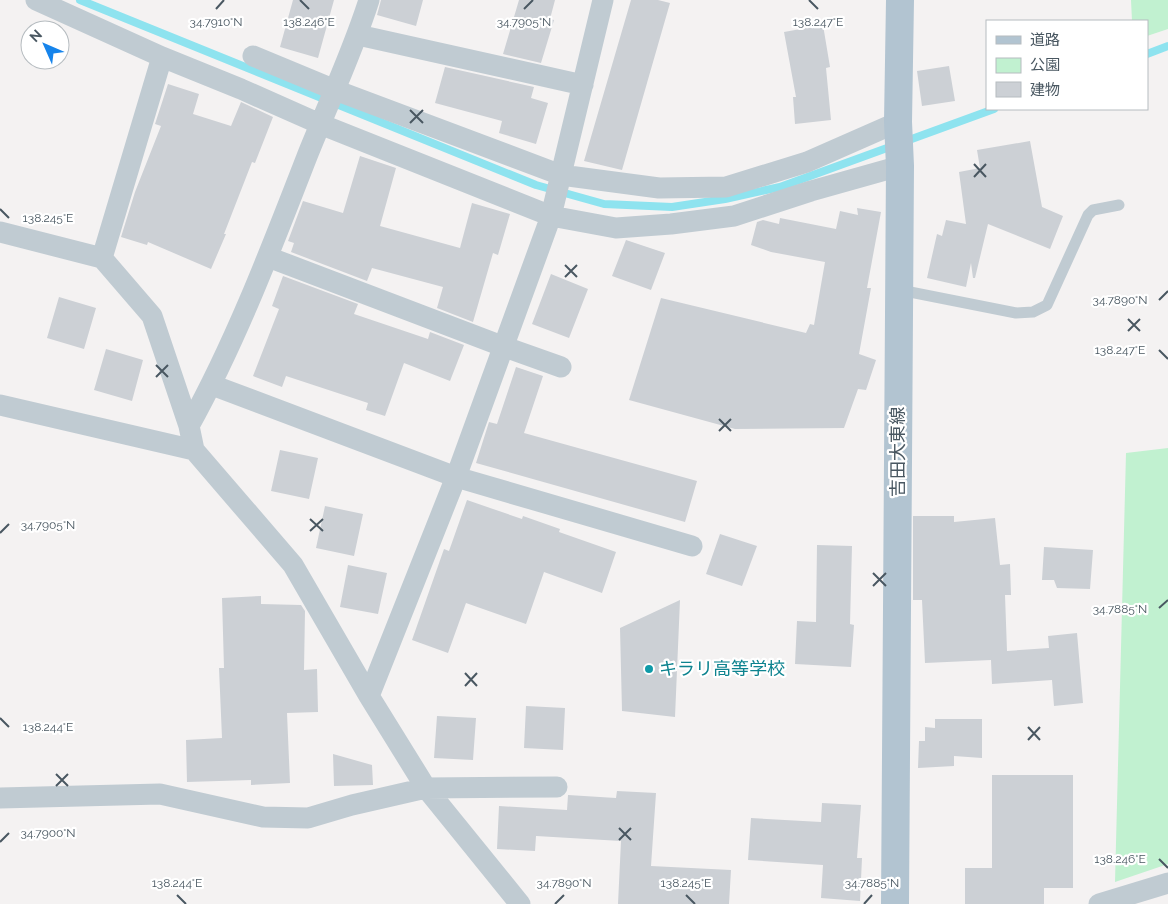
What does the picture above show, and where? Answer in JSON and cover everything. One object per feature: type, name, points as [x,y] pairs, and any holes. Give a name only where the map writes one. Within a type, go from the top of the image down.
[{"type":"main road","name":"吉田大東線","points":[[895,904],[900,290],[900,163],[898,123],[900,0]]},
{"type":"street","points":[[36,0],[162,57],[552,212],[616,228],[671,224],[734,216],[900,163]]},
{"type":"street","points":[[189,426],[212,385],[268,257],[358,35],[369,0]]},
{"type":"street","points":[[369,696],[456,477],[552,212],[603,0]]},
{"type":"street","points":[[358,35],[583,85]]},
{"type":"street","points":[[253,56],[334,92],[561,176],[659,188],[726,186],[807,162],[898,123]]},
{"type":"street","points":[[102,258],[162,57]]},
{"type":"street","points":[[0,232],[102,258],[152,316],[189,426],[194,450],[292,565],[426,788],[520,904]]},
{"type":"street","points":[[268,257],[561,367]]},
{"type":"street","points":[[212,385],[456,477],[692,546]]},
{"type":"street","points":[[0,404],[194,450]]},
{"type":"street","points":[[0,798],[160,794],[263,817],[308,818],[352,805],[426,788],[557,787]]},
{"type":"street","points":[[1099,904],[1168,883]]},
{"type":"lane","points":[[900,290],[1016,313],[1033,312],[1048,305],[1088,215],[1093,210],[1119,205]]},
{"type":"green space","points":[[1131,0],[1168,0],[1168,29],[1148,36],[1148,20],[1132,20]]},
{"type":"green space","points":[[1168,448],[1168,864],[1115,882],[1126,453]]},
{"type":"building","points":[[293,0],[334,0],[318,58],[280,47]]},
{"type":"building","points":[[381,0],[423,0],[416,26],[377,15]]},
{"type":"building","points":[[519,0],[555,0],[550,19],[554,20],[541,63],[503,54]]},
{"type":"building","points":[[631,0],[658,0],[670,3],[622,170],[584,161]]},
{"type":"building","points":[[823,25],[830,67],[826,68],[831,120],[795,124],[793,97],[796,97],[784,32]]},
{"type":"building","points":[[949,66],[955,101],[922,106],[917,71]]},
{"type":"building","points":[[445,67],[534,87],[531,98],[548,103],[536,144],[499,133],[502,121],[435,103]]},
{"type":"building","points":[[168,84],[199,94],[193,114],[231,126],[241,102],[273,117],[255,163],[252,162],[211,269],[148,242],[147,245],[121,237],[135,192],[161,126],[155,124]]},
{"type":"building","points":[[1030,141],[1042,207],[1063,216],[1050,249],[988,224],[975,278],[973,278],[971,263],[966,287],[927,278],[937,234],[942,236],[946,220],[966,224],[959,172],[980,168],[977,150]]},
{"type":"building","points":[[360,156],[396,168],[380,226],[460,248],[472,203],[510,214],[498,255],[493,253],[473,322],[437,308],[443,287],[372,268],[367,281],[291,252],[294,243],[288,241],[303,201],[343,213]]},
{"type":"building","points":[[857,208],[881,212],[867,288],[871,288],[859,354],[876,360],[866,390],[858,389],[844,428],[735,429],[629,400],[661,298],[806,333],[810,324],[814,325],[825,262],[771,252],[751,245],[757,222],[763,220],[779,224],[780,218],[836,229],[840,211],[858,215]]},
{"type":"building","points":[[626,240],[665,253],[651,290],[612,276]]},
{"type":"building","points":[[551,274],[588,289],[569,338],[532,324]]},
{"type":"building","points":[[283,276],[358,304],[354,314],[428,339],[430,332],[464,345],[450,381],[404,363],[385,416],[366,410],[368,403],[286,376],[282,387],[253,376],[279,309],[272,306]]},
{"type":"building","points":[[59,297],[96,308],[84,349],[47,338]]},
{"type":"building","points":[[106,349],[143,360],[132,401],[94,390]]},
{"type":"building","points":[[516,367],[543,376],[524,433],[697,481],[685,522],[476,463],[489,422],[497,424]]},
{"type":"building","points":[[280,450],[318,458],[309,499],[271,491]]},
{"type":"building","points":[[467,500],[522,519],[523,516],[560,529],[559,532],[616,552],[602,593],[544,572],[526,624],[466,603],[448,653],[412,640],[444,549],[449,551]]},
{"type":"building","points":[[325,506],[363,514],[354,556],[316,548]]},
{"type":"building","points":[[913,516],[954,516],[954,522],[995,518],[1000,565],[1010,564],[1011,595],[1005,595],[1007,651],[1049,648],[1048,636],[1077,633],[1083,703],[1054,706],[1052,680],[992,684],[991,660],[925,663],[922,600],[913,600]]},
{"type":"building","points":[[720,534],[757,546],[742,586],[706,574]]},
{"type":"building","points":[[817,545],[852,546],[850,624],[854,625],[851,667],[795,664],[797,621],[816,622]]},
{"type":"building","points":[[1044,547],[1093,550],[1090,589],[1057,588],[1054,580],[1042,580]]},
{"type":"building","points":[[348,565],[387,573],[378,614],[340,607]]},
{"type":"building","points":[[261,596],[261,604],[301,605],[305,611],[304,670],[317,669],[318,712],[287,713],[290,783],[251,785],[251,780],[187,782],[186,740],[222,738],[219,668],[224,668],[222,598]]},
{"type":"building","name":"キラリ高等学校","points":[[680,600],[675,717],[622,711],[620,628]]},
{"type":"building","points":[[526,706],[565,708],[563,750],[524,748]]},
{"type":"building","points":[[437,716],[476,718],[473,760],[434,758]]},
{"type":"building","points":[[935,719],[982,719],[982,758],[954,756],[954,766],[918,768],[919,741],[925,741],[925,727],[935,728]]},
{"type":"building","points":[[333,754],[372,765],[373,785],[334,786]]},
{"type":"building","points":[[992,775],[1073,775],[1073,888],[1044,888],[1044,904],[965,904],[965,868],[992,868]]},
{"type":"building","points":[[617,791],[656,793],[651,866],[731,870],[729,904],[618,904],[621,841],[536,836],[535,851],[497,849],[499,806],[567,810],[568,795],[616,798]]},
{"type":"building","points":[[822,803],[861,805],[857,858],[862,858],[860,901],[821,898],[823,865],[748,860],[751,818],[821,822]]},
{"type":"waterway","points":[[80,0],[536,185],[604,204],[672,207],[725,199],[780,187],[991,110]]},
{"type":"waterway","points":[[1148,54],[1168,46]]},
{"type":"place","name":"キラリ高等学校","points":[[649,669]]}]
